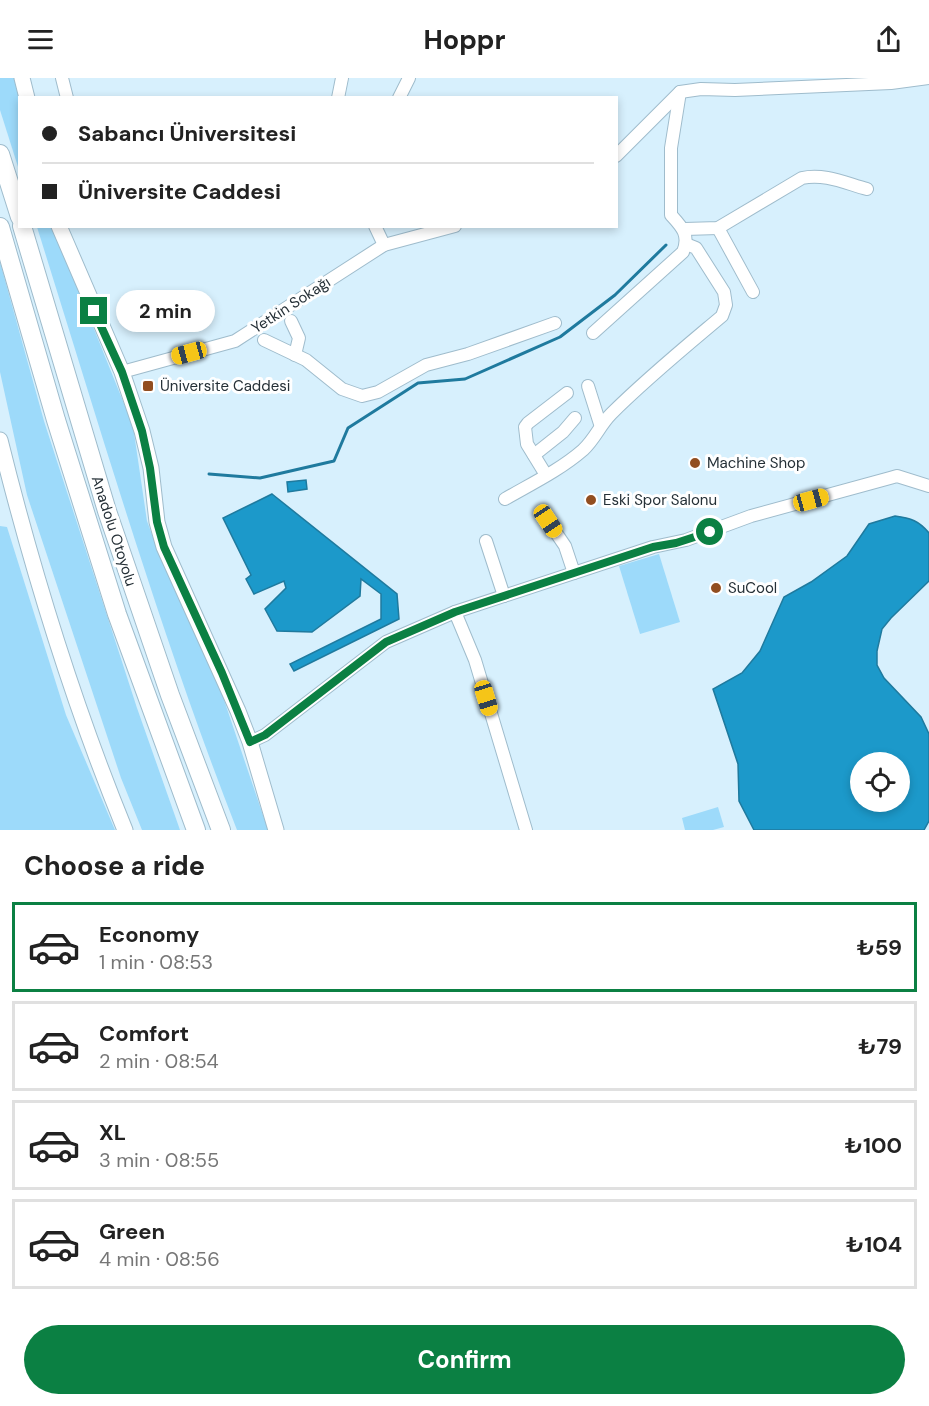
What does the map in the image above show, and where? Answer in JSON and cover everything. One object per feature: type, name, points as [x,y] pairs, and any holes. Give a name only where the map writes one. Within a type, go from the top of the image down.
[{"type":"highway","points":[[0,154],[18,211]]},
{"type":"highway","name":"Anadolu Otoyolu","points":[[0,227],[56,420],[117,614],[196,830]]},
{"type":"highway","name":"Anadolu Otoyolu","points":[[23,228],[107,511],[166,683],[221,830]]},
{"type":"main road","points":[[22,78],[26,96]]},
{"type":"main road","points":[[60,228],[122,372],[142,431],[150,468],[157,522],[164,547],[226,683],[250,742],[276,830]]},
{"type":"main road","points":[[0,440],[61,657],[96,759],[125,830]]},
{"type":"street","points":[[62,78],[66,96]]},
{"type":"street","points":[[338,96],[342,78]]},
{"type":"street","points":[[400,96],[409,78]]},
{"type":"street","points":[[701,89],[714,78]]},
{"type":"street","points":[[618,154],[680,92],[701,89],[735,90],[867,84],[929,78]]},
{"type":"street","points":[[593,333],[682,252],[686,244],[685,229],[671,215],[671,148],[680,92]]},
{"type":"street","points":[[685,229],[718,228],[802,178],[826,177],[867,189]]},
{"type":"street","points":[[376,228],[384,245]]},
{"type":"street","name":"Yetkin Sokağı","points":[[122,372],[235,341],[384,245],[448,228]]},
{"type":"street","points":[[718,228],[753,292]]},
{"type":"street","points":[[505,499],[546,475],[585,448],[594,438],[600,424],[724,312],[726,300],[724,292],[696,248],[686,244]]},
{"type":"street","points":[[291,321],[298,338],[295,355]]},
{"type":"street","points":[[264,340],[318,369],[342,389],[355,395],[367,395],[378,392],[426,365],[476,351],[555,323]]},
{"type":"street","points":[[588,386],[600,424]]},
{"type":"street","points":[[546,475],[526,440],[524,431],[526,425],[567,393]]},
{"type":"street","points":[[534,455],[563,432],[575,418]]},
{"type":"street","points":[[250,742],[265,735],[386,642],[455,612],[653,547],[686,540],[751,516],[897,477],[929,486]]},
{"type":"street","points":[[548,521],[565,546],[574,573]]},
{"type":"street","points":[[486,541],[504,596]]},
{"type":"street","points":[[455,612],[475,660],[526,830]]},
{"type":"shaded area","points":[[0,78],[17,78],[20,96],[18,167],[0,110]]},
{"type":"shaded area","points":[[37,228],[53,228],[133,426],[147,521],[220,688],[268,830],[237,830],[156,606]]},
{"type":"shaded area","points":[[0,262],[44,421],[137,708],[180,830],[142,830],[121,778],[27,495],[0,372]]},
{"type":"shaded area","points":[[306,480],[307,489],[288,492],[287,482]]},
{"type":"shaded area","points":[[272,494],[397,594],[399,619],[294,671],[290,664],[381,619],[381,594],[361,579],[360,596],[312,632],[277,631],[265,609],[286,588],[284,581],[254,594],[246,579],[251,575],[223,518]]},
{"type":"shaded area","points":[[895,516],[918,523],[929,533],[929,581],[882,629],[877,651],[877,665],[884,678],[921,717],[929,734],[929,821],[924,830],[754,830],[739,801],[738,764],[713,689],[742,673],[760,651],[784,597],[811,582],[847,556],[869,524]]},
{"type":"shaded area","points":[[0,526],[7,527],[66,715],[115,830],[0,830]]},
{"type":"shaded area","points":[[659,554],[680,622],[640,634],[619,566]]},
{"type":"shaded area","points":[[718,807],[724,827],[713,830],[685,830],[682,818]]},
{"type":"waterway","points":[[209,474],[260,478],[334,461],[348,428],[418,383],[465,379],[560,337],[615,295],[666,245]]},
{"type":"place","name":"Üniversite Caddesi","points":[[148,386]]},
{"type":"place","name":"Machine Shop","points":[[695,463]]},
{"type":"place","name":"Eski Spor Salonu","points":[[591,500]]},
{"type":"place","name":"SuCool","points":[[716,588]]},
{"type":"route","points":[[94,311],[122,372],[142,431],[150,468],[157,522],[164,547],[182,591],[222,673],[250,742],[265,735],[386,642],[455,612],[653,547],[663,547],[710,532]]}]
